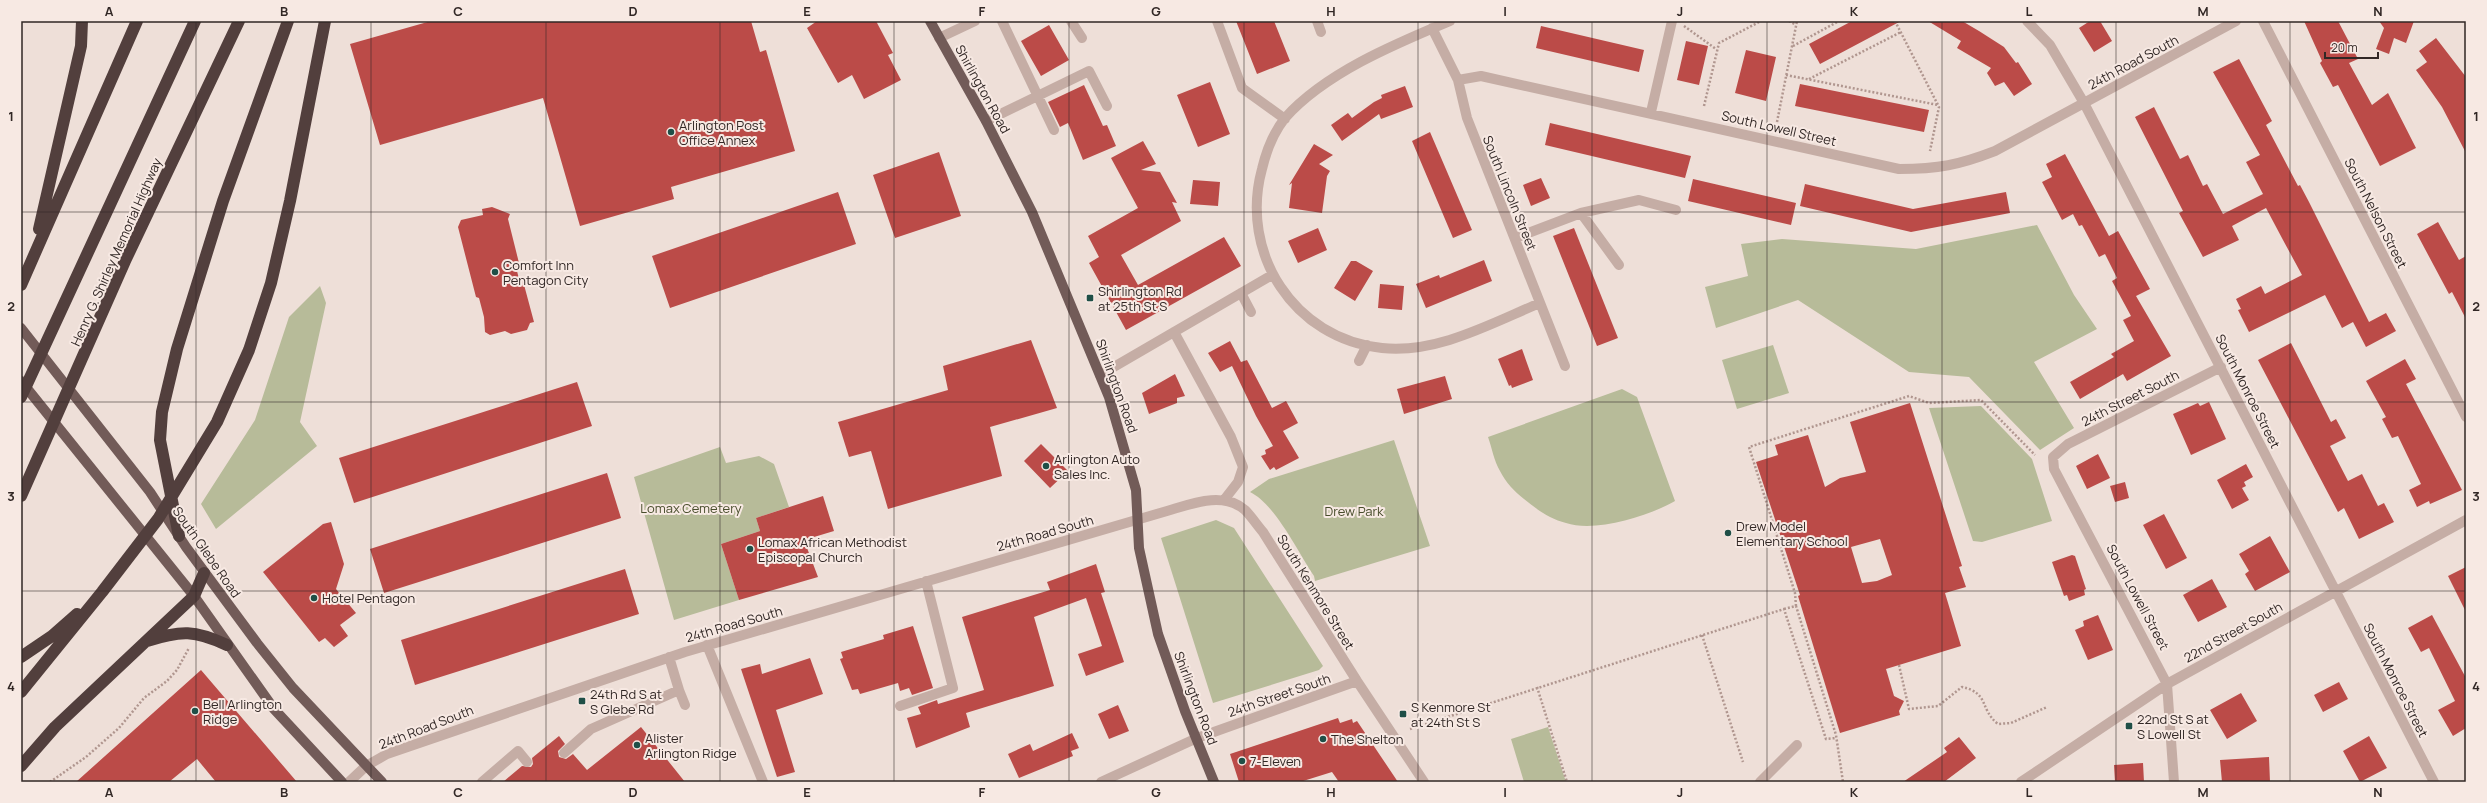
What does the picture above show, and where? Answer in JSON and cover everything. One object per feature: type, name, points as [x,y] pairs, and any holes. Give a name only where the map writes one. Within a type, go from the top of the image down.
[{"type":"highway","points":[[33,257],[81,46],[82,21]]},
{"type":"highway","points":[[21,285],[138,21]]},
{"type":"highway","points":[[21,396],[65,298],[195,21]]},
{"type":"highway","name":"Henry G. Shirley Memorial Highway","points":[[21,496],[125,261],[239,21]]},
{"type":"highway","points":[[179,536],[164,468],[160,440],[162,412],[177,349],[223,201],[288,21]]},
{"type":"highway","points":[[21,692],[102,592],[166,506],[217,422],[249,350],[271,283],[290,201],[325,21]]},
{"type":"highway","points":[[21,766],[55,727],[142,643],[194,596],[204,573]]},
{"type":"highway","points":[[21,657],[52,636],[102,592]]},
{"type":"highway","points":[[142,643],[164,636],[187,632],[207,636],[227,645]]},
{"type":"main road","name":"Shirlington Road","points":[[930,21],[986,120],[1032,212],[1116,416],[1132,470],[1136,490],[1140,548],[1158,634],[1214,782]]},
{"type":"main road","name":"South Glebe Road","points":[[21,328],[150,492],[204,573],[294,688],[382,782]]},
{"type":"main road","points":[[21,381],[132,521],[194,596],[227,645],[274,709],[342,782]]},
{"type":"street","points":[[939,38],[975,21]]},
{"type":"street","points":[[1002,21],[1054,130]]},
{"type":"street","points":[[1071,21],[1082,38]]},
{"type":"street","points":[[1217,21],[1242,88],[1285,119]]},
{"type":"street","points":[[1317,21],[1321,32]]},
{"type":"street","points":[[1450,21],[1359,63],[1315,91],[1285,119],[1266,152],[1259,180],[1256,209],[1259,240],[1272,274],[1292,303],[1321,328],[1350,341],[1367,345],[1382,348],[1414,349],[1453,339],[1540,303]]},
{"type":"street","name":"South Monroe Street","points":[[2027,21],[2050,45],[2084,103],[2434,782]]},
{"type":"street","name":"24th Road South","points":[[2084,103],[2236,21]]},
{"type":"street","name":"South Nelson Street","points":[[2263,21],[2466,417]]},
{"type":"street","points":[[1651,112],[1677,22]]},
{"type":"street","name":"South Lincoln Street","points":[[1432,28],[1458,80],[1467,118],[1565,366]]},
{"type":"street","points":[[986,120],[1089,71],[1107,106]]},
{"type":"street","name":"South Lowell Street","points":[[1458,80],[1481,76],[1651,112],[1899,168],[1928,169],[1960,164],[1995,151],[2084,103]]},
{"type":"street","points":[[1515,238],[1581,213],[1639,200],[1676,210]]},
{"type":"street","points":[[1581,213],[1619,265]]},
{"type":"street","points":[[1100,375],[1272,274]]},
{"type":"street","points":[[1241,293],[1251,312]]},
{"type":"street","points":[[1138,519],[1199,502],[1224,500],[1238,482],[1243,467],[1231,437],[1174,332]]},
{"type":"street","points":[[1359,360],[1367,345]]},
{"type":"street","name":"24th Street South","points":[[2053,457],[2068,444],[2221,367]]},
{"type":"street","name":"South Lowell Street","points":[[2053,457],[2054,469],[2126,602],[2167,684],[2174,782]]},
{"type":"street","name":"South Kenmore Street","points":[[1224,500],[1245,510],[1263,532],[1357,681],[1424,782]]},
{"type":"street","name":"24th Road South","points":[[349,782],[366,766],[387,754],[669,657],[1138,519]]},
{"type":"street","name":"22nd Street South","points":[[2021,782],[2167,684],[2466,520]]},
{"type":"street","points":[[900,706],[953,688],[926,581]]},
{"type":"street","points":[[707,646],[762,782]]},
{"type":"street","points":[[669,657],[685,705]]},
{"type":"street","name":"24th Street South","points":[[1101,782],[1197,738],[1357,681]]},
{"type":"street","points":[[564,753],[591,729],[679,690]]},
{"type":"street","points":[[1760,782],[1797,745]]},
{"type":"street","points":[[482,782],[518,751],[527,762]]},
{"type":"path","points":[[1704,106],[1716,49],[1719,43],[1761,21]]},
{"type":"path","points":[[1789,21],[1796,25]]},
{"type":"path","points":[[1794,21],[1796,25]]},
{"type":"path","points":[[1777,122],[1797,21]]},
{"type":"path","points":[[1792,46],[1839,21]]},
{"type":"path","points":[[1895,21],[1938,105],[1930,151]]},
{"type":"path","points":[[1677,22],[1716,49]]},
{"type":"path","points":[[1808,79],[1901,32]]},
{"type":"path","points":[[1786,75],[1938,105]]},
{"type":"path","points":[[1843,782],[1836,738],[1796,606],[1796,593],[1749,447],[1909,396],[1929,403],[1981,400],[2035,454]]},
{"type":"path","points":[[1410,728],[1796,606]]},
{"type":"path","points":[[1784,609],[1826,739],[1836,738]]},
{"type":"path","points":[[1702,635],[1743,762]]},
{"type":"path","points":[[50,782],[80,762],[119,728],[144,698],[167,681],[176,670],[189,647]]},
{"type":"path","points":[[1899,665],[1909,709],[1938,706],[1962,687],[1974,690],[1984,701],[1989,717],[1998,724],[2011,723],[2047,707]]},
{"type":"path","points":[[1536,687],[1567,782]]},
{"type":"green space","points":[[2037,225],[2074,295],[2097,329],[2034,362],[2074,428],[2040,450],[1969,377],[1909,372],[1798,300],[1716,328],[1705,287],[1748,276],[1741,244],[1782,239],[1916,249]]},
{"type":"green space","points":[[320,286],[326,303],[300,422],[317,446],[216,529],[201,504],[255,420],[289,317]]},
{"type":"green space","points":[[1773,345],[1789,393],[1737,409],[1722,360]]},
{"type":"green space","points":[[1622,389],[1637,397],[1675,501],[1651,512],[1622,521],[1592,526],[1578,526],[1554,519],[1529,503],[1510,486],[1498,467],[1488,437]]},
{"type":"green space","points":[[1981,406],[2032,459],[2052,521],[1982,542],[1973,541],[1929,408]]},
{"type":"green space","name":"Drew Park","points":[[1394,440],[1430,546],[1315,581],[1314,576],[1277,518],[1259,498],[1250,492],[1269,479]]},
{"type":"green space","name":"Lomax Cemetery","points":[[720,447],[726,463],[759,456],[774,464],[789,507],[756,518],[760,531],[721,544],[739,600],[674,620],[634,477]]},
{"type":"green space","points":[[1216,520],[1234,528],[1323,666],[1319,670],[1213,703],[1161,538]]},
{"type":"green space","points":[[1548,727],[1566,782],[1524,782],[1511,739]]},
{"type":"building","points":[[431,21],[751,21],[760,52],[766,50],[795,151],[671,187],[674,199],[580,226],[543,98],[380,145],[350,44]]},
{"type":"building","points":[[817,21],[876,21],[893,53],[888,55],[901,80],[864,99],[852,75],[838,83],[807,28]]},
{"type":"building","points":[[1236,21],[1274,21],[1290,61],[1257,74]]},
{"type":"building","points":[[1852,21],[1901,21],[1820,64],[1809,44]]},
{"type":"building","points":[[1928,21],[1962,21],[1979,31],[2004,47],[2016,63],[2018,62],[2032,84],[2014,96],[2004,82],[1995,86],[1987,73],[1991,68],[1957,48],[1961,41]]},
{"type":"building","points":[[2090,21],[2100,21],[2112,41],[2094,52],[2079,28]]},
{"type":"building","points":[[2304,21],[2338,21],[2358,59],[2349,63],[2372,105],[2388,93],[2416,148],[2380,166],[2338,85],[2333,87],[2320,63],[2322,61]]},
{"type":"building","points":[[2379,21],[2414,21],[2406,43],[2394,38],[2389,54],[2376,49],[2384,28]]},
{"type":"building","points":[[1049,25],[1069,60],[1041,76],[1021,41]]},
{"type":"building","points":[[1541,26],[1644,50],[1639,72],[1536,48]]},
{"type":"building","points":[[2436,38],[2466,77],[2466,153],[2442,107],[2416,70],[2427,62],[2419,51]]},
{"type":"building","points":[[1686,41],[1708,46],[1699,85],[1677,80]]},
{"type":"building","points":[[1746,50],[1776,57],[1766,101],[1735,93]]},
{"type":"building","points":[[2239,59],[2272,121],[2266,125],[2298,186],[2300,185],[2309,202],[2369,322],[2386,313],[2396,331],[2366,347],[2353,322],[2342,328],[2325,295],[2249,332],[2238,310],[2241,309],[2236,299],[2261,286],[2265,294],[2302,275],[2266,208],[2232,226],[2239,240],[2203,257],[2179,213],[2183,211],[2135,117],[2154,107],[2180,159],[2188,155],[2203,186],[2207,184],[2223,214],[2263,194],[2246,162],[2260,155],[2213,72]]},
{"type":"building","points":[[1210,82],[1230,134],[1198,147],[1177,95]]},
{"type":"building","points":[[1800,84],[1929,110],[1924,132],[1795,106]]},
{"type":"building","points":[[1084,85],[1103,126],[1107,125],[1116,146],[1083,160],[1068,123],[1060,127],[1048,102]]},
{"type":"building","points":[[1405,86],[1413,107],[1381,119],[1379,114],[1342,141],[1331,125],[1348,113],[1352,118],[1382,98],[1381,95]]},
{"type":"building","points":[[1550,123],[1691,156],[1685,178],[1545,145]]},
{"type":"building","points":[[1430,132],[1472,230],[1453,238],[1412,141]]},
{"type":"building","points":[[1143,141],[1156,164],[1141,170],[1160,172],[1177,203],[1172,202],[1181,221],[1121,255],[1138,285],[1224,237],[1241,266],[1126,330],[1089,263],[1099,257],[1088,236],[1138,208],[1111,158]]},
{"type":"building","points":[[1314,144],[1333,155],[1319,164],[1330,171],[1327,176],[1322,213],[1289,208],[1292,183],[1289,185]]},
{"type":"building","points":[[939,152],[961,216],[895,238],[873,175]]},
{"type":"building","points":[[2065,154],[2109,236],[2118,231],[2150,289],[2136,296],[2171,356],[2127,381],[2123,374],[2080,399],[2070,382],[2114,357],[2111,354],[2134,341],[2123,320],[2131,316],[2112,281],[2117,278],[2105,254],[2099,257],[2082,225],[2079,226],[2073,214],[2062,220],[2042,182],[2052,177],[2046,164]]},
{"type":"building","points":[[1541,178],[1550,198],[1531,206],[1523,185]]},
{"type":"building","points":[[1693,179],[1796,203],[1791,225],[1688,201]]},
{"type":"building","points":[[1193,180],[1220,182],[1218,206],[1190,204]]},
{"type":"building","points":[[1805,184],[1913,209],[2006,192],[2010,213],[1911,232],[1800,206]]},
{"type":"building","points":[[838,192],[856,244],[670,308],[652,256]]},
{"type":"building","name":"Comfort Inn Pentagon City","points":[[492,207],[510,214],[508,219],[519,263],[516,267],[519,279],[523,281],[534,322],[530,323],[527,330],[511,334],[505,331],[490,335],[485,332],[484,317],[479,298],[476,297],[458,227],[461,220],[483,215],[482,209]]},
{"type":"building","points":[[2438,222],[2459,260],[2466,256],[2466,319],[2452,292],[2449,294],[2417,234]]},
{"type":"building","points":[[1318,228],[1327,250],[1298,263],[1288,241]]},
{"type":"building","points":[[1574,228],[1618,338],[1597,346],[1553,236]]},
{"type":"building","points":[[1484,260],[1492,281],[1426,308],[1416,284],[1439,275],[1440,278]]},
{"type":"building","points":[[1351,261],[1356,261],[1373,271],[1355,301],[1334,288]]},
{"type":"building","points":[[1380,284],[1404,286],[1402,310],[1378,308]]},
{"type":"building","points":[[1031,340],[1057,408],[990,427],[1002,476],[888,509],[871,451],[849,457],[838,422],[948,390],[943,366]]},
{"type":"building","points":[[1230,341],[1241,362],[1247,360],[1272,408],[1286,401],[1298,423],[1283,431],[1299,458],[1276,470],[1274,467],[1270,470],[1261,456],[1266,454],[1265,450],[1273,446],[1256,416],[1232,366],[1220,372],[1208,353]]},
{"type":"building","points":[[2291,343],[2331,422],[2336,419],[2346,438],[2330,446],[2348,481],[2362,474],[2378,506],[2384,503],[2394,522],[2359,539],[2344,508],[2338,512],[2258,360]]},
{"type":"building","points":[[1522,349],[1533,380],[1512,388],[1511,385],[1509,386],[1498,359]]},
{"type":"building","points":[[2405,359],[2416,379],[2406,384],[2462,490],[2430,504],[2429,501],[2417,507],[2409,490],[2421,484],[2398,436],[2392,438],[2382,419],[2386,417],[2366,381]]},
{"type":"building","points":[[1175,374],[1185,396],[1177,398],[1177,403],[1149,414],[1142,393]]},
{"type":"building","points":[[1445,376],[1452,399],[1404,414],[1397,389]]},
{"type":"building","points":[[577,382],[592,426],[354,503],[339,458]]},
{"type":"building","points":[[2209,402],[2226,439],[2191,455],[2173,414],[2198,403],[2200,406]]},
{"type":"building","name":"Drew Model Elementary School","points":[[1910,403],[1962,566],[1959,567],[1966,587],[1945,593],[1961,646],[1886,669],[1894,696],[1904,701],[1899,711],[1900,715],[1840,733],[1798,596],[1800,595],[1756,462],[1778,455],[1775,445],[1808,435],[1825,487],[1840,478],[1866,472],[1850,422]],"holes":[[[1880,539],[1892,575],[1877,581],[1862,583],[1851,547]]]},
{"type":"building","name":"Arlington Auto Sales Inc.","points":[[1041,444],[1068,471],[1050,488],[1024,461]]},
{"type":"building","points":[[2098,454],[2110,478],[2087,489],[2076,466]]},
{"type":"building","points":[[2246,464],[2253,477],[2244,482],[2246,486],[2242,488],[2249,500],[2232,509],[2217,480]]},
{"type":"building","points":[[607,473],[621,518],[384,593],[370,549]]},
{"type":"building","points":[[2125,482],[2129,498],[2115,502],[2110,486]]},
{"type":"building","name":"Lomax African Methodist Episcopal Church","points":[[823,496],[834,531],[804,540],[818,577],[739,600],[721,544],[760,531],[756,518]]},
{"type":"building","points":[[2164,514],[2187,558],[2166,569],[2143,525]]},
{"type":"building","name":"Hotel Pentagon","points":[[331,522],[344,564],[336,589],[356,613],[340,625],[348,636],[334,647],[325,638],[319,642],[263,572],[323,524]]},
{"type":"building","points":[[2270,536],[2290,572],[2255,591],[2245,574],[2249,571],[2239,554]]},
{"type":"building","points":[[2072,555],[2075,556],[2086,589],[2084,590],[2085,595],[2069,601],[2067,595],[2064,596],[2052,562]]},
{"type":"building","points":[[1096,564],[1105,592],[1101,593],[1124,662],[1086,676],[1078,654],[1102,646],[1086,598],[1034,617],[1054,686],[966,713],[970,727],[916,748],[907,718],[921,714],[918,707],[937,700],[938,704],[984,690],[962,617],[1050,590],[1047,582]]},
{"type":"building","points":[[2466,567],[2466,612],[2448,576]]},
{"type":"building","points":[[625,569],[639,614],[415,685],[401,640]]},
{"type":"building","points":[[2212,579],[2227,607],[2198,622],[2183,595]]},
{"type":"building","points":[[2098,615],[2113,650],[2088,660],[2075,630],[2084,626],[2083,621]]},
{"type":"building","points":[[2432,615],[2466,678],[2466,728],[2453,736],[2438,710],[2455,701],[2429,648],[2421,652],[2408,628]]},
{"type":"building","points":[[913,626],[933,688],[912,695],[909,688],[900,691],[898,683],[860,694],[858,689],[852,690],[840,659],[843,658],[841,652],[884,639],[883,635]]},
{"type":"building","points":[[810,658],[823,694],[776,710],[795,772],[777,777],[741,669],[760,664],[762,674]]},
{"type":"building","name":"Bell Arlington Ridge","points":[[201,670],[297,782],[216,782],[197,759],[169,782],[76,782]]},
{"type":"building","points":[[2339,682],[2348,699],[2323,712],[2314,695]]},
{"type":"building","points":[[2241,693],[2257,721],[2227,739],[2210,710]]},
{"type":"building","points":[[1118,705],[1129,731],[1109,739],[1098,714]]},
{"type":"building","name":"The Shelton","points":[[1338,718],[1340,723],[1352,719],[1353,723],[1357,721],[1398,782],[1339,782],[1332,772],[1300,782],[1239,782],[1230,754]]},
{"type":"building","points":[[641,727],[685,782],[503,782],[522,766],[531,767],[533,764],[532,758],[559,736],[565,744],[558,751],[559,757],[566,759],[573,754],[587,770]]},
{"type":"building","points":[[1072,733],[1079,748],[1071,751],[1073,756],[1019,778],[1008,754],[1030,744],[1033,751]]},
{"type":"building","points":[[2369,736],[2387,768],[2360,782],[2343,751]]},
{"type":"building","points":[[1959,737],[1976,758],[1944,782],[1903,782],[1947,752],[1944,748]]},
{"type":"building","points":[[2269,757],[2270,782],[2222,782],[2220,760]]},
{"type":"building","points":[[2143,763],[2144,782],[2115,782],[2114,765]]},
{"type":"place","name":"Arlington Post Office Annex","points":[[671,132]]},
{"type":"place","name":"Comfort Inn Pentagon City","points":[[495,272]]},
{"type":"place","name":"Shirlington Rd at 25th St S","points":[[1090,298]]},
{"type":"place","name":"Arlington Auto Sales Inc.","points":[[1046,466]]},
{"type":"place","name":"Drew Model Elementary School","points":[[1728,533]]},
{"type":"place","name":"Lomax African Methodist Episcopal Church","points":[[750,549]]},
{"type":"place","name":"Hotel Pentagon","points":[[314,598]]},
{"type":"place","name":"24th Rd S at S Glebe Rd","points":[[582,701]]},
{"type":"place","name":"Bell Arlington Ridge","points":[[195,711]]},
{"type":"place","name":"S Kenmore St at 24th St S","points":[[1403,714]]},
{"type":"place","name":"22nd St S at S Lowell St","points":[[2129,726]]},
{"type":"place","name":"The Shelton","points":[[1323,739]]},
{"type":"place","name":"Alister Arlington Ridge","points":[[637,745]]},
{"type":"place","name":"7-Eleven","points":[[1242,761]]}]
